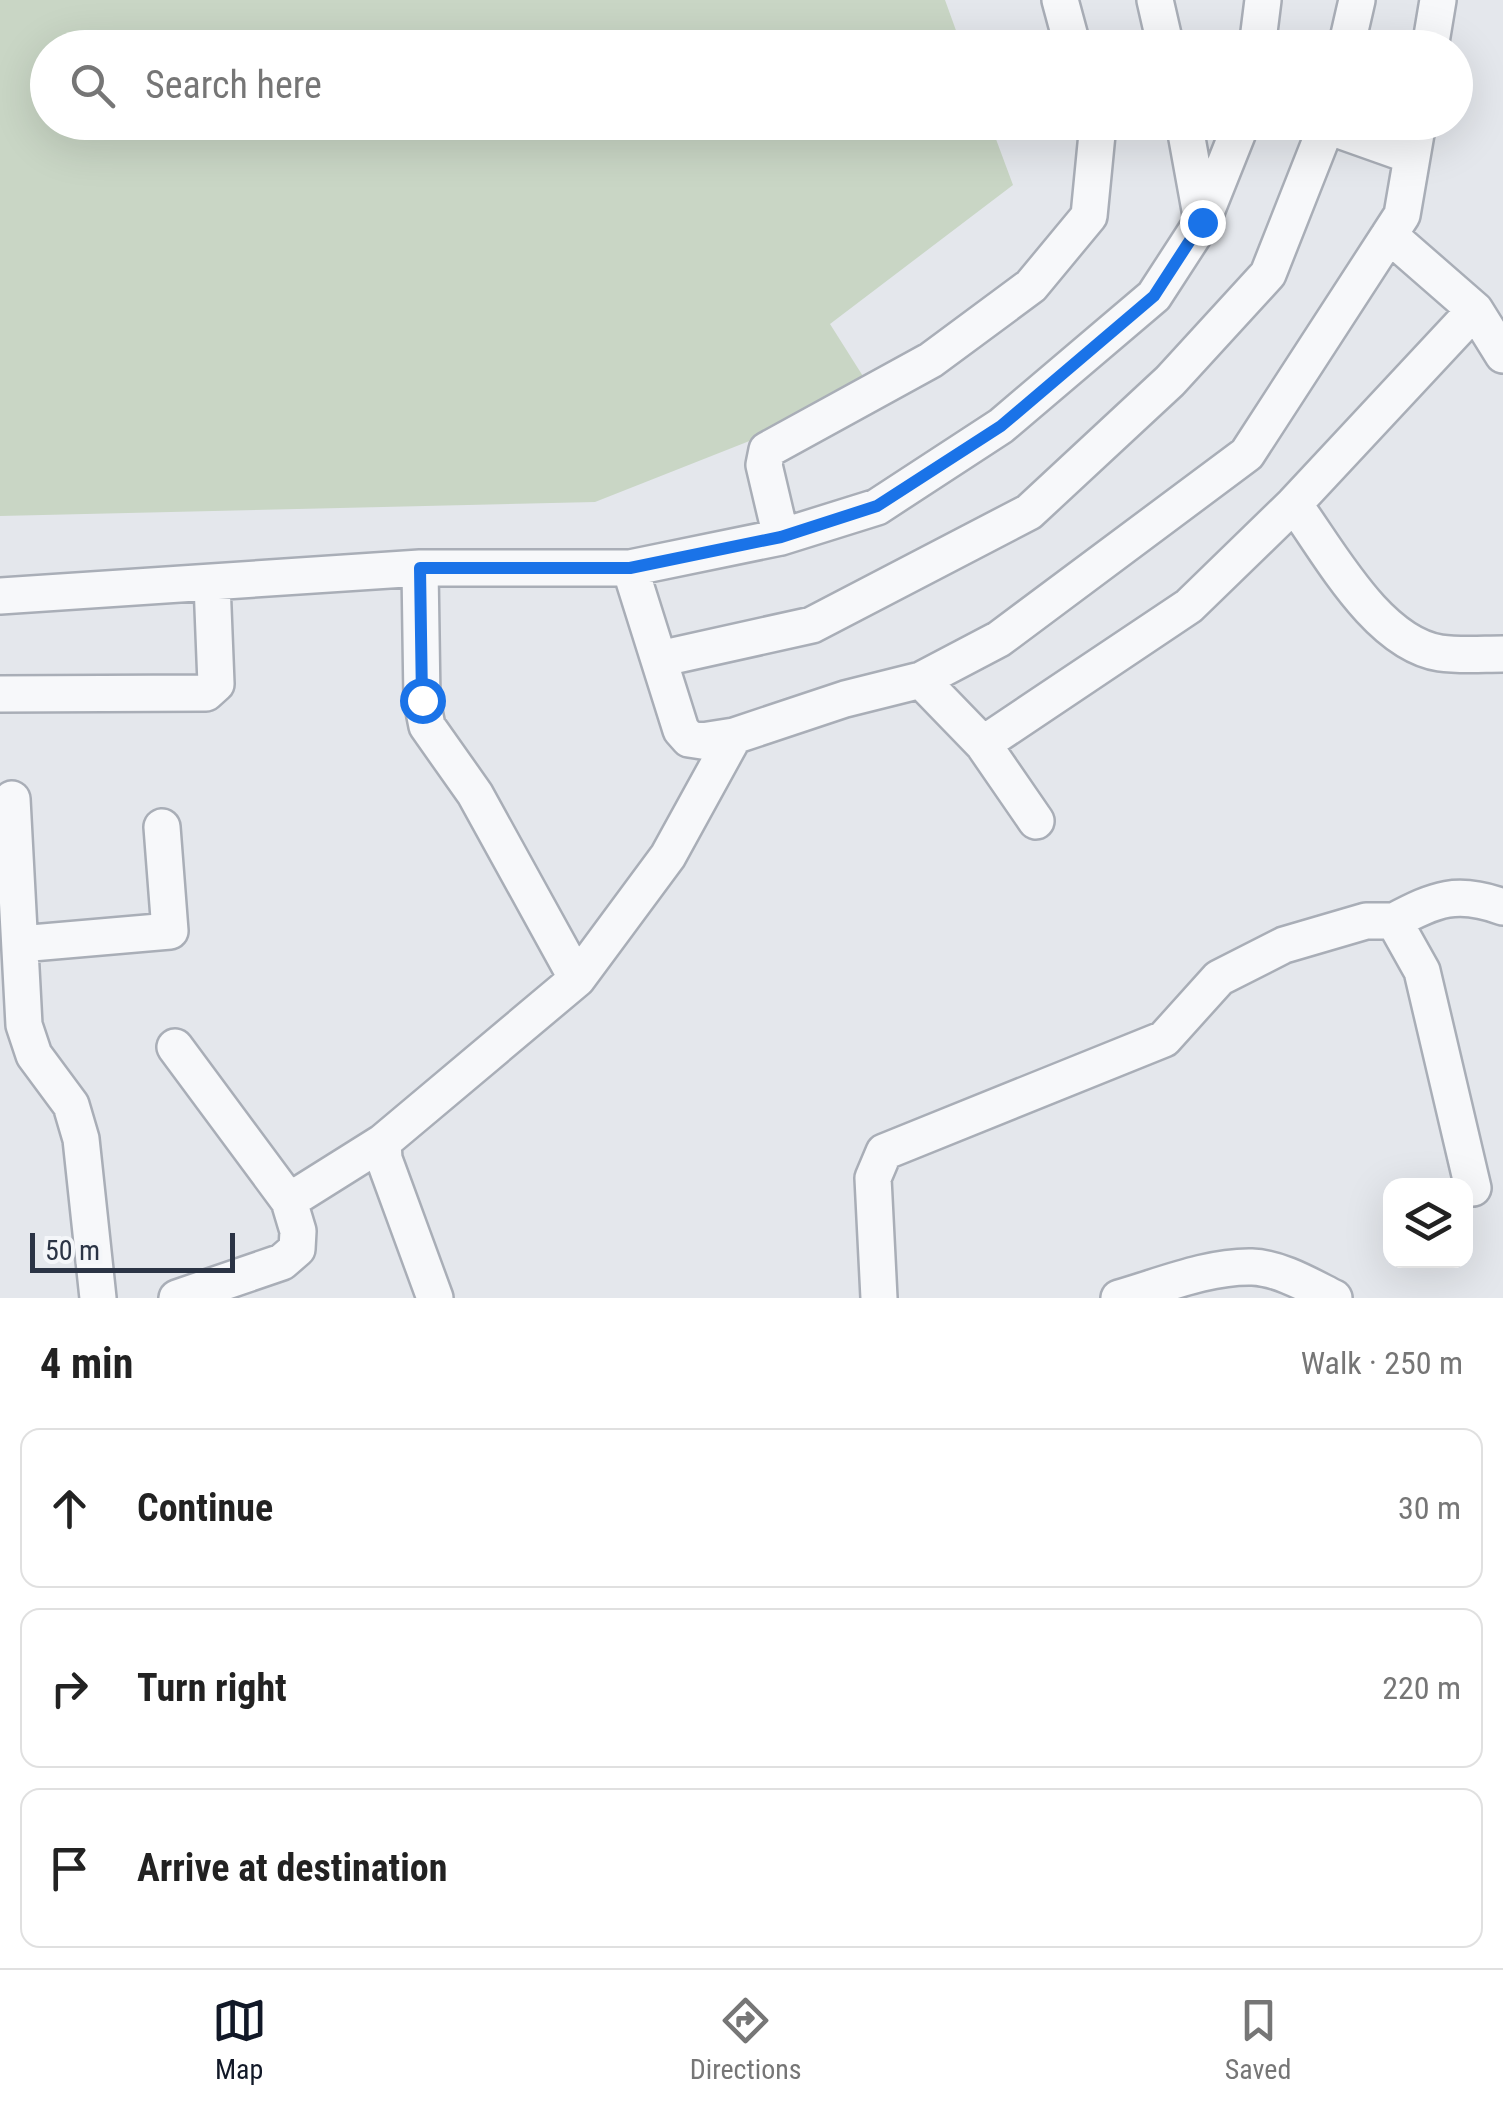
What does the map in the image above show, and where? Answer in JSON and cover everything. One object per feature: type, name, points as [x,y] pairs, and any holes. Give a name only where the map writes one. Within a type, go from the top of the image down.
[{"type":"street","points":[[1060,0],[1068,30]]},
{"type":"street","points":[[1156,0],[1162,30]]},
{"type":"street","points":[[1350,30],[1357,0]]},
{"type":"street","points":[[1433,30],[1438,0]]},
{"type":"street","points":[[781,537],[764,465],[767,450],[932,360],[1031,286],[1089,216],[1096,140]]},
{"type":"street","points":[[1187,140],[1202,222]]},
{"type":"street","points":[[0,596],[420,568],[630,568],[781,537],[877,506],[1001,426],[1154,296],[1202,222],[1235,140]]},
{"type":"street","points":[[659,659],[812,625],[1029,512],[1170,381],[1268,274],[1318,140]]},
{"type":"street","points":[[630,568],[681,730],[690,739],[702,742],[921,680],[998,639],[1247,454],[1402,215],[1415,140]]},
{"type":"street","points":[[1389,235],[1474,310],[1503,355]]},
{"type":"street","points":[[982,744],[1189,606],[1294,504],[1474,310]]},
{"type":"street","points":[[1294,504],[1378,619],[1400,638],[1438,653],[1503,654]]},
{"type":"street","points":[[420,568],[422,700],[426,726],[474,794],[577,980]]},
{"type":"street","points":[[0,694],[206,693],[216,684],[212,583]]},
{"type":"street","points":[[921,680],[982,744],[1036,821]]},
{"type":"street","points":[[289,1201],[383,1142],[577,980],[668,856],[734,736]]},
{"type":"street","points":[[12,798],[24,1025],[34,1055],[71,1106],[82,1138],[98,1298]]},
{"type":"street","points":[[20,944],[170,931],[162,827]]},
{"type":"street","points":[[879,1298],[873,1178],[884,1152],[1164,1039],[1219,978],[1284,946],[1366,921],[1394,921],[1452,896],[1479,898],[1503,907]]},
{"type":"street","points":[[1394,921],[1422,971],[1471,1178]]},
{"type":"street","points":[[175,1047],[289,1201],[298,1231],[297,1249],[282,1262],[177,1298]]},
{"type":"street","points":[[383,1142],[384,1160],[435,1298]]},
{"type":"street","points":[[1120,1298],[1211,1272],[1248,1282],[1294,1278],[1334,1298]]},
{"type":"green space","points":[[0,0],[945,0],[956,30],[30,30],[30,140],[996,140],[1013,185],[830,324],[873,392],[595,502],[0,516]]},
{"type":"route","points":[[422,700],[420,568],[630,568],[781,537],[877,506],[1001,426],[1154,296],[1202,222]]}]
